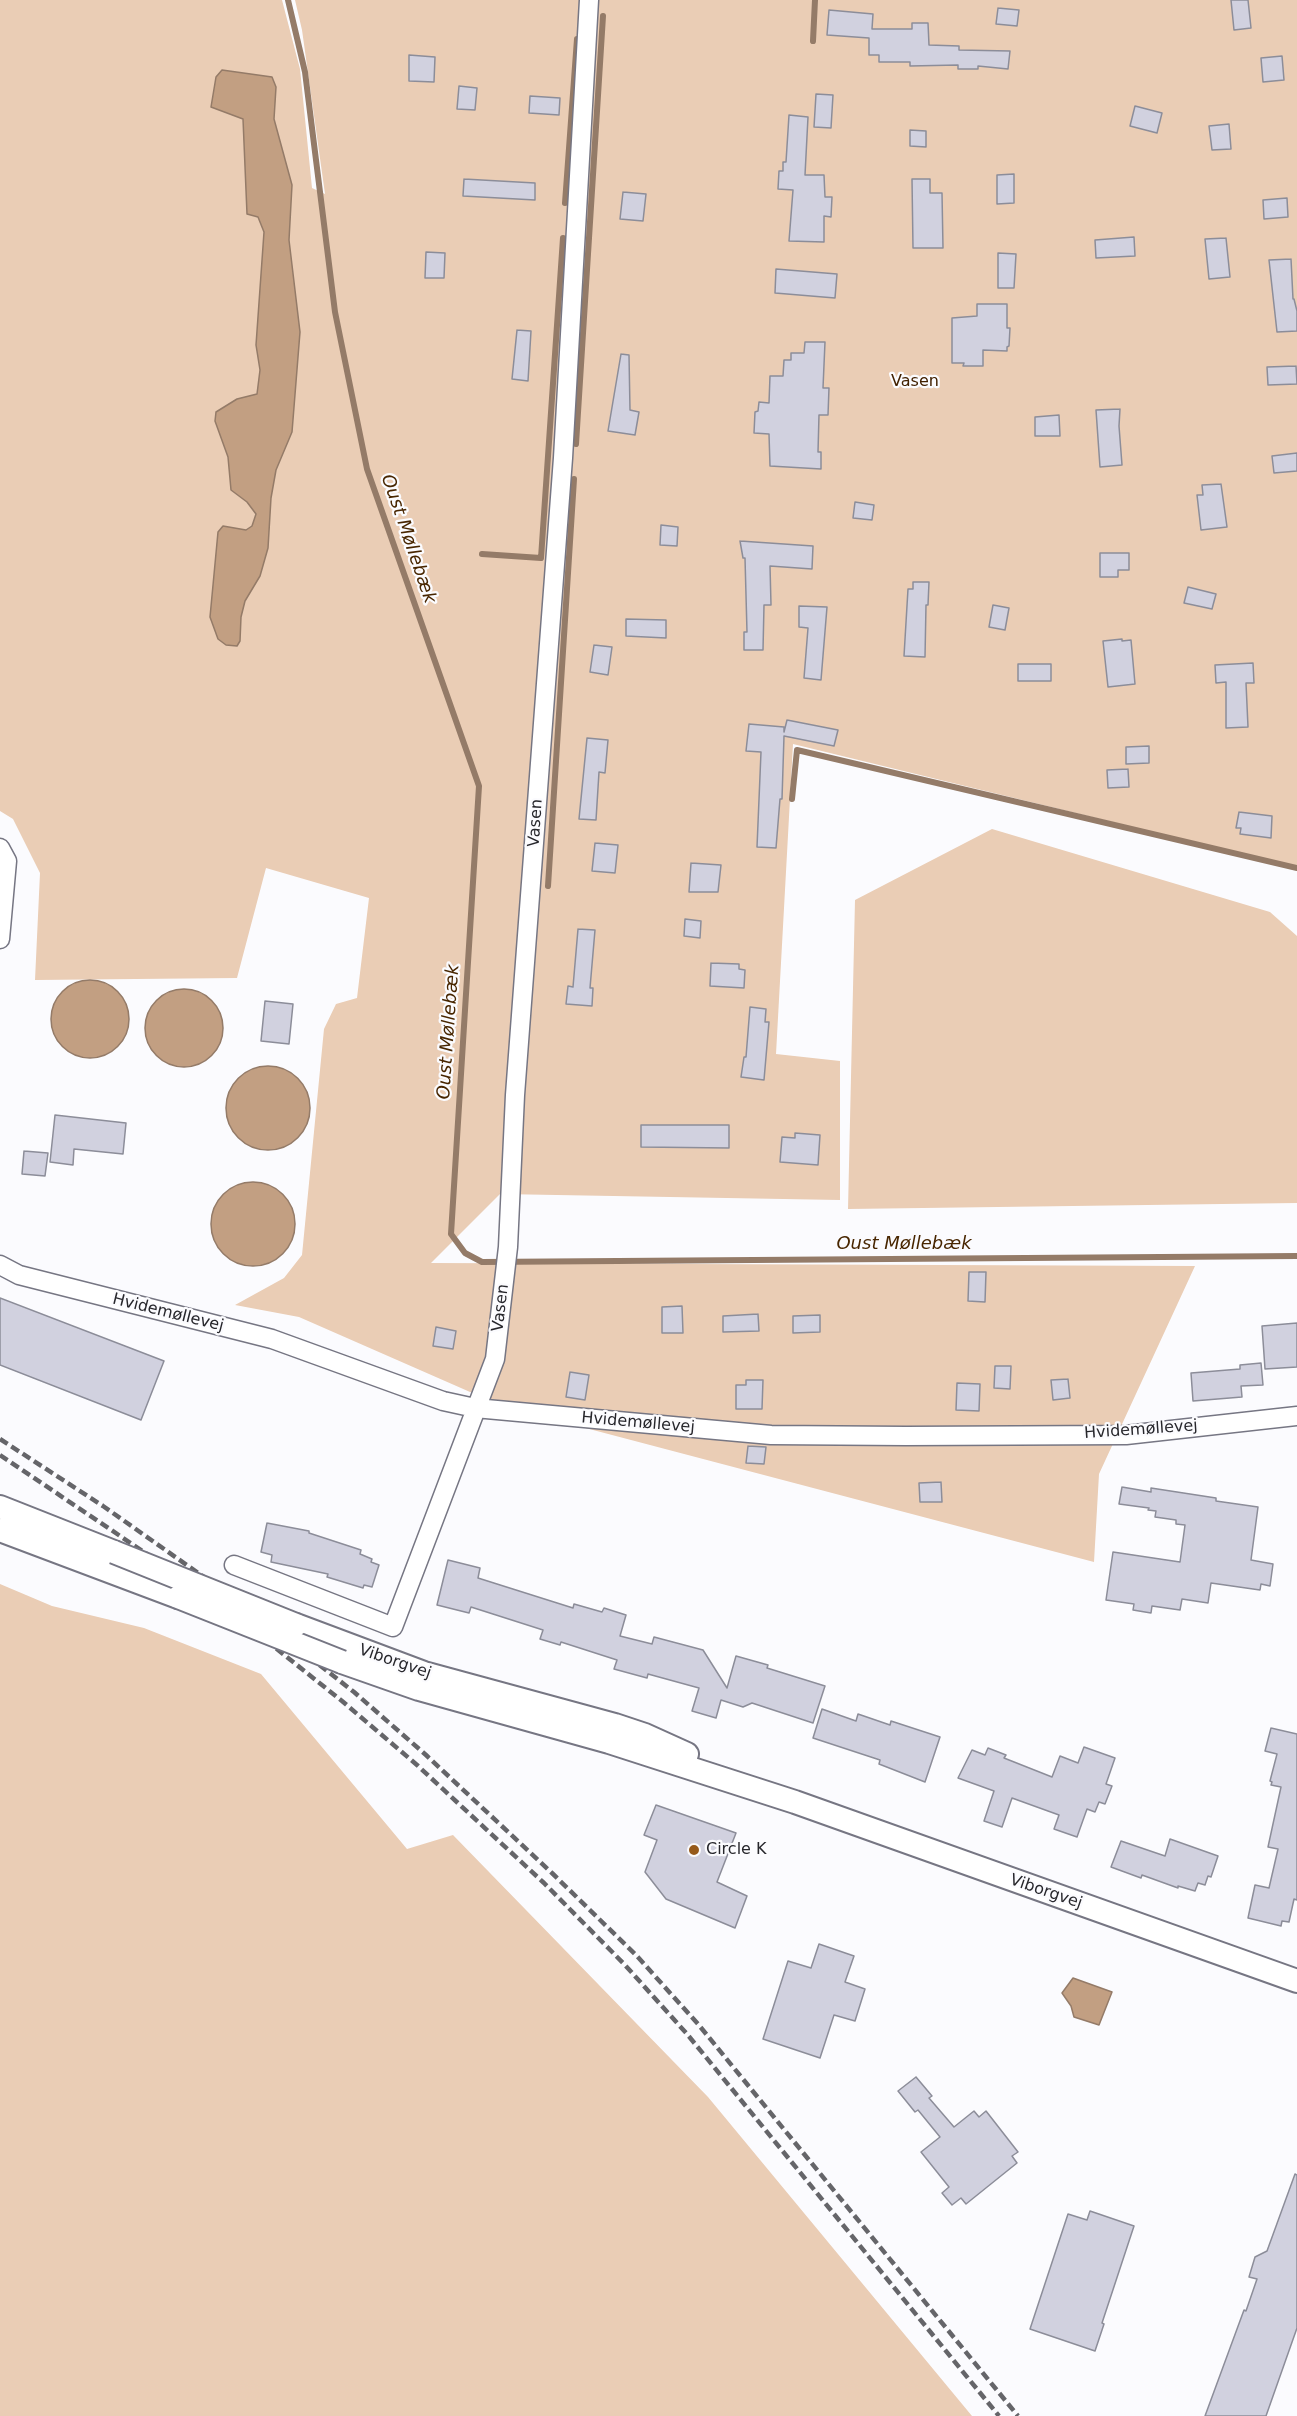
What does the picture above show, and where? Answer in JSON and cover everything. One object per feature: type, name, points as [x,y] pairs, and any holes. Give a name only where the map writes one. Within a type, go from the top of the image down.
[{"type":"street","name":"Vasen","points":[[379,1667],[495,1359],[508,1247],[515,1095],[563,458],[589,0]]},
{"type":"street","points":[[0,848],[7,861],[0,939]]},
{"type":"street","name":"Hvidemøllevej","points":[[0,1266],[19,1275],[272,1340],[443,1401],[475,1408],[771,1435],[1125,1435],[1297,1416]]},
{"type":"street","name":"Viborgvej","points":[[0,1507],[296,1625],[379,1667],[478,1706],[609,1742],[795,1802],[1297,1980]]},
{"type":"street","name":"Viborgvej","points":[[0,1530],[342,1662],[379,1667]]},
{"type":"street","points":[[234,1565],[393,1628]]},
{"type":"green space","points":[[0,0],[282,0],[300,69],[312,188],[325,194],[302,30],[295,0],[1297,0],[1297,867],[793,744],[776,1054],[840,1061],[840,1200],[500,1194],[431,1263],[1195,1266],[1099,1474],[1094,1562],[502,1406],[299,1317],[235,1305],[284,1278],[302,1255],[324,1029],[336,1004],[357,998],[369,898],[266,868],[237,978],[35,980],[40,873],[13,819],[0,811]]},
{"type":"green space","points":[[992,829],[1270,912],[1297,936],[1297,1203],[848,1209],[855,900]]},
{"type":"green space","points":[[0,1584],[52,1606],[144,1628],[261,1674],[407,1849],[453,1835],[708,2097],[972,2416],[0,2416]]},
{"type":"shaded area","points":[[222,70],[272,77],[276,87],[274,119],[292,185],[289,240],[300,332],[292,432],[276,470],[271,498],[268,548],[260,576],[245,601],[241,617],[240,641],[237,646],[226,645],[218,639],[210,617],[218,532],[223,526],[246,530],[252,526],[256,514],[247,502],[231,490],[228,457],[215,421],[216,412],[237,399],[257,394],[260,370],[256,345],[264,232],[258,217],[247,214],[243,119],[211,107],[216,77]]},
{"type":"shaded area","points":[[90,980],[105,983],[117,992],[126,1004],[129,1019],[126,1034],[117,1046],[105,1055],[90,1058],[75,1055],[63,1046],[54,1034],[51,1019],[54,1004],[63,992],[75,983]]},
{"type":"shaded area","points":[[184,989],[199,992],[211,1001],[220,1013],[223,1028],[220,1043],[211,1055],[199,1064],[184,1067],[169,1064],[157,1055],[148,1043],[145,1028],[148,1013],[157,1001],[169,992]]},
{"type":"shaded area","points":[[260,1066],[276,1066],[292,1073],[303,1084],[310,1100],[307,1124],[298,1138],[276,1150],[260,1150],[244,1143],[233,1132],[226,1116],[226,1100],[233,1084],[244,1073]]},
{"type":"shaded area","points":[[245,1182],[261,1182],[277,1189],[288,1200],[295,1216],[292,1240],[283,1254],[261,1266],[245,1266],[229,1259],[218,1248],[211,1232],[211,1216],[218,1200],[229,1189]]},
{"type":"shaded area","points":[[1073,1978],[1112,1992],[1099,2025],[1074,2017],[1071,2006],[1062,1993]]},
{"type":"building","points":[[1231,0],[1248,0],[1251,28],[1234,30]]},
{"type":"building","points":[[998,8],[1019,10],[1017,26],[996,24]]},
{"type":"building","points":[[829,10],[873,14],[872,29],[912,29],[912,23],[928,23],[929,45],[959,46],[959,50],[1010,51],[1008,69],[978,66],[978,69],[958,69],[958,65],[910,66],[910,62],[879,62],[879,55],[869,55],[869,38],[827,35]]},
{"type":"building","points":[[409,55],[435,57],[434,82],[409,81]]},
{"type":"building","points":[[1282,56],[1284,80],[1263,82],[1261,58]]},
{"type":"building","points":[[459,86],[477,88],[475,110],[457,109]]},
{"type":"building","points":[[816,94],[833,95],[831,128],[814,127]]},
{"type":"building","points":[[530,96],[560,98],[559,115],[529,113]]},
{"type":"building","points":[[1135,106],[1162,113],[1157,133],[1130,126]]},
{"type":"building","points":[[789,115],[808,117],[805,175],[824,175],[825,197],[832,197],[831,217],[824,216],[824,242],[789,241],[793,190],[778,189],[779,171],[783,171],[783,162],[786,162]]},
{"type":"building","points":[[1229,124],[1231,149],[1212,150],[1209,126]]},
{"type":"building","points":[[910,130],[926,131],[926,147],[910,146]]},
{"type":"building","points":[[1014,174],[1014,203],[997,204],[997,175]]},
{"type":"building","points":[[464,179],[535,183],[535,200],[463,196]]},
{"type":"building","points":[[912,179],[930,179],[930,193],[942,193],[943,248],[913,248]]},
{"type":"building","points":[[623,192],[646,194],[643,221],[620,219]]},
{"type":"building","points":[[1287,198],[1288,217],[1264,219],[1263,200]]},
{"type":"building","points":[[1134,237],[1135,256],[1096,258],[1095,240]]},
{"type":"building","points":[[1226,238],[1230,277],[1209,279],[1205,239]]},
{"type":"building","points":[[426,252],[445,253],[444,278],[425,278]]},
{"type":"building","points":[[998,253],[1016,254],[1014,288],[998,288]]},
{"type":"building","points":[[1291,259],[1297,331],[1277,332],[1269,260]]},
{"type":"building","points":[[776,269],[837,274],[835,298],[775,293]]},
{"type":"building","points":[[977,304],[1007,304],[1007,328],[1010,328],[1007,351],[983,350],[983,366],[963,366],[964,363],[952,363],[952,318],[977,316]]},
{"type":"building","points":[[517,330],[531,331],[528,381],[512,379]]},
{"type":"building","points":[[805,342],[825,342],[823,388],[829,388],[828,415],[819,415],[818,452],[821,452],[821,469],[770,466],[769,434],[754,433],[755,412],[758,411],[759,402],[769,403],[770,376],[783,376],[784,360],[791,360],[791,353],[804,353]]},
{"type":"building","points":[[621,354],[629,355],[630,410],[639,412],[635,435],[608,431]]},
{"type":"building","points":[[1296,366],[1297,384],[1268,385],[1267,367]]},
{"type":"building","points":[[1120,409],[1122,465],[1100,467],[1096,410]]},
{"type":"building","points":[[1059,415],[1060,436],[1035,436],[1035,417]]},
{"type":"building","points":[[1297,453],[1297,471],[1274,473],[1272,456]]},
{"type":"building","points":[[1221,484],[1227,527],[1201,530],[1197,495],[1203,495],[1202,485]]},
{"type":"building","points":[[855,502],[874,505],[872,520],[853,518]]},
{"type":"building","points":[[661,525],[678,527],[677,546],[660,545]]},
{"type":"building","points":[[740,541],[813,546],[812,569],[770,566],[771,605],[764,605],[763,650],[744,650],[744,632],[747,632],[745,558],[743,558]]},
{"type":"building","points":[[1100,553],[1129,553],[1129,570],[1118,570],[1118,577],[1100,577]]},
{"type":"building","points":[[913,582],[929,582],[925,657],[904,656],[908,589],[913,589]]},
{"type":"building","points":[[1188,587],[1216,594],[1212,609],[1184,603]]},
{"type":"building","points":[[993,605],[1009,608],[1005,630],[989,627]]},
{"type":"building","points":[[799,606],[827,607],[821,680],[804,678],[808,628],[799,627]]},
{"type":"building","points":[[626,619],[666,620],[666,638],[626,636]]},
{"type":"building","points":[[1122,639],[1122,641],[1131,640],[1135,684],[1108,687],[1103,641]]},
{"type":"building","points":[[594,645],[612,647],[608,675],[590,672]]},
{"type":"building","points":[[1253,663],[1254,683],[1246,683],[1248,727],[1226,728],[1226,682],[1216,683],[1215,665]]},
{"type":"building","points":[[1018,664],[1051,664],[1051,681],[1018,681]]},
{"type":"building","points":[[787,720],[838,730],[834,746],[784,736],[782,799],[780,799],[776,848],[757,847],[761,752],[746,751],[749,724],[784,727],[784,732]]},
{"type":"building","points":[[587,738],[608,740],[605,773],[599,772],[596,820],[579,819]]},
{"type":"building","points":[[1149,746],[1149,763],[1126,764],[1126,747]]},
{"type":"building","points":[[1128,769],[1129,787],[1108,788],[1107,770]]},
{"type":"building","points":[[1239,812],[1272,816],[1271,838],[1240,834],[1241,828],[1236,828]]},
{"type":"building","points":[[595,843],[618,845],[615,873],[592,871]]},
{"type":"building","points":[[691,863],[721,865],[718,892],[689,892]]},
{"type":"building","points":[[685,919],[701,921],[700,938],[684,936]]},
{"type":"building","points":[[578,929],[595,930],[590,988],[593,988],[592,1006],[566,1004],[568,986],[573,987]]},
{"type":"building","points":[[711,963],[739,964],[739,969],[745,970],[744,988],[710,986]]},
{"type":"building","points":[[265,1001],[293,1004],[289,1044],[261,1041]]},
{"type":"building","points":[[750,1007],[766,1009],[765,1022],[769,1022],[764,1080],[741,1077],[744,1057],[746,1057]]},
{"type":"building","points":[[55,1115],[126,1123],[123,1154],[74,1149],[73,1165],[50,1162]]},
{"type":"building","points":[[641,1125],[729,1125],[729,1148],[641,1147]]},
{"type":"building","points":[[795,1133],[820,1135],[818,1165],[780,1162],[782,1137],[795,1138]]},
{"type":"building","points":[[24,1151],[48,1153],[45,1176],[22,1174]]},
{"type":"building","points":[[969,1272],[986,1272],[985,1302],[968,1301]]},
{"type":"building","points":[[0,1298],[164,1361],[141,1420],[0,1365]]},
{"type":"building","points":[[682,1306],[683,1333],[662,1333],[662,1307]]},
{"type":"building","points":[[758,1314],[759,1331],[723,1332],[723,1316]]},
{"type":"building","points":[[820,1315],[820,1332],[793,1333],[793,1316]]},
{"type":"building","points":[[1297,1323],[1297,1367],[1265,1369],[1262,1326]]},
{"type":"building","points":[[436,1327],[456,1331],[453,1349],[433,1346]]},
{"type":"building","points":[[1261,1363],[1263,1385],[1241,1386],[1242,1397],[1193,1401],[1191,1373],[1240,1369],[1240,1365]]},
{"type":"building","points":[[995,1366],[1011,1366],[1010,1389],[994,1388]]},
{"type":"building","points":[[570,1372],[589,1375],[585,1400],[566,1397]]},
{"type":"building","points":[[1068,1379],[1070,1398],[1053,1400],[1051,1380]]},
{"type":"building","points":[[746,1380],[763,1380],[762,1409],[736,1409],[736,1385],[746,1385]]},
{"type":"building","points":[[957,1383],[980,1384],[979,1411],[956,1410]]},
{"type":"building","points":[[748,1446],[766,1447],[764,1464],[746,1463]]},
{"type":"building","points":[[941,1482],[942,1502],[920,1502],[919,1483]]},
{"type":"building","points":[[1122,1487],[1151,1492],[1151,1488],[1258,1507],[1251,1560],[1273,1564],[1270,1586],[1261,1584],[1260,1590],[1211,1583],[1208,1603],[1182,1599],[1180,1610],[1152,1606],[1151,1613],[1133,1610],[1134,1604],[1106,1600],[1113,1552],[1180,1562],[1185,1525],[1176,1524],[1176,1520],[1155,1517],[1156,1511],[1148,1510],[1149,1508],[1119,1504]]},
{"type":"building","points":[[267,1523],[309,1531],[309,1533],[361,1550],[360,1554],[379,1565],[372,1587],[364,1585],[363,1588],[327,1577],[328,1574],[271,1562],[272,1555],[261,1552]]},
{"type":"building","points":[[448,1560],[480,1568],[478,1578],[573,1608],[574,1604],[602,1612],[604,1608],[626,1615],[620,1636],[652,1644],[654,1637],[703,1650],[727,1688],[736,1656],[825,1686],[813,1723],[752,1703],[743,1707],[721,1700],[716,1718],[692,1711],[699,1688],[648,1674],[647,1678],[614,1669],[617,1660],[561,1642],[560,1645],[540,1639],[543,1630],[471,1607],[469,1613],[437,1605]]},
{"type":"building","points":[[822,1709],[856,1721],[858,1714],[890,1725],[891,1721],[940,1737],[925,1782],[879,1764],[880,1760],[813,1738]]},
{"type":"building","points":[[1271,1728],[1297,1734],[1297,1900],[1294,1899],[1289,1922],[1282,1921],[1281,1926],[1248,1918],[1255,1885],[1269,1888],[1278,1849],[1268,1847],[1281,1787],[1271,1785],[1270,1781],[1277,1754],[1265,1751]]},
{"type":"building","points":[[1084,1747],[1115,1758],[1106,1784],[1112,1786],[1105,1804],[1099,1802],[1095,1812],[1087,1809],[1077,1837],[1054,1829],[1059,1815],[1012,1798],[1002,1827],[984,1821],[994,1791],[958,1778],[972,1750],[985,1755],[988,1748],[1006,1755],[1004,1758],[1052,1777],[1060,1756],[1078,1763]]},
{"type":"building","points":[[656,1805],[736,1833],[717,1882],[747,1896],[735,1928],[666,1899],[645,1872],[657,1840],[644,1835]]},
{"type":"building","points":[[1170,1839],[1218,1856],[1211,1877],[1208,1876],[1205,1885],[1198,1883],[1195,1891],[1178,1886],[1178,1888],[1111,1867],[1121,1841],[1165,1856]]},
{"type":"building","points":[[819,1944],[854,1956],[845,1982],[865,1989],[855,2021],[834,2015],[820,2058],[763,2039],[788,1961],[811,1968]]},
{"type":"building","points":[[916,2077],[932,2096],[929,2098],[954,2127],[974,2111],[979,2117],[986,2111],[1018,2152],[1012,2156],[1017,2163],[966,2204],[961,2198],[952,2205],[942,2193],[949,2187],[921,2152],[940,2137],[918,2110],[915,2112],[898,2091]]},
{"type":"building","points":[[1295,2174],[1297,2175],[1297,2328],[1266,2416],[1205,2416],[1257,2279],[1249,2277],[1255,2257],[1267,2251]]},
{"type":"building","points":[[1090,2211],[1134,2226],[1095,2351],[1030,2329],[1068,2214],[1087,2220]]},
{"type":"waterway","name":"Oust Møllebæk","points":[[288,0],[305,72],[335,312],[367,469],[479,786],[451,1234],[465,1253],[482,1262],[1297,1256]]},
{"type":"waterway","points":[[813,41],[815,0]]},
{"type":"waterway","points":[[576,444],[603,16]]},
{"type":"waterway","points":[[565,203],[577,39]]},
{"type":"waterway","points":[[482,554],[541,558],[563,238]]},
{"type":"waterway","points":[[548,886],[574,479]]},
{"type":"waterway","points":[[792,799],[797,750],[1297,868]]},
{"type":"railway","points":[[0,1439],[103,1506],[235,1599],[354,1692],[426,1755],[553,1874],[636,1955],[698,2024],[1018,2416]]},
{"type":"railway","points":[[0,1455],[218,1602],[342,1701],[417,1765],[544,1883],[625,1965],[687,2034],[999,2416]]},
{"type":"place","name":"Circle K","points":[[694,1850]]}]
